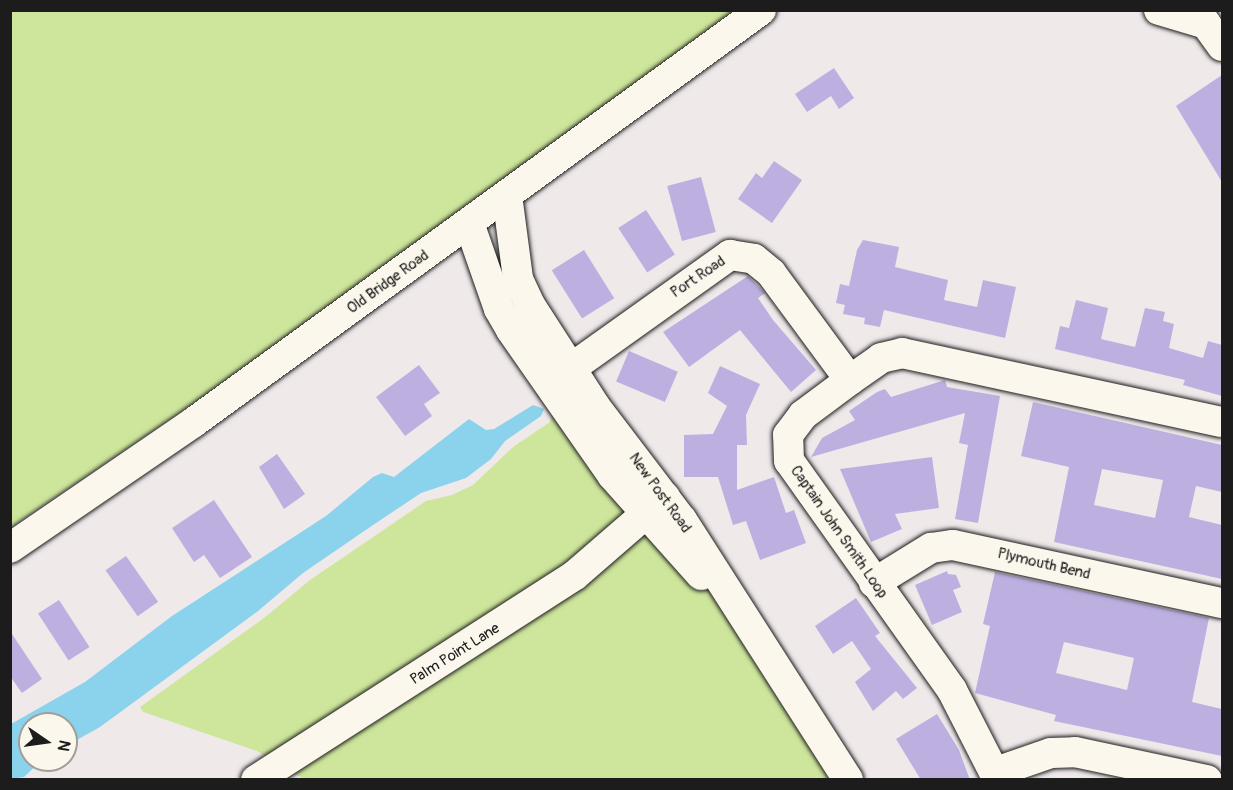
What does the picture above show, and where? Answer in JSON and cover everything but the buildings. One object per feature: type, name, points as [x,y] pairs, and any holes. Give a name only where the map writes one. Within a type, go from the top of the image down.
[{"type":"street","name":"Old Bridge Road","points":[[10,548],[469,223],[761,10]]},
{"type":"street","points":[[1158,10],[1208,27]]},
{"type":"street","points":[[507,195],[518,279],[560,375]]},
{"type":"street","points":[[469,223],[499,309],[560,375],[655,507],[748,624],[848,780]]},
{"type":"street","name":"Port Road","points":[[560,375],[730,255],[753,259],[771,273],[850,380]]},
{"type":"street","name":"Captain John Smith Loop","points":[[997,776],[952,690],[789,461],[788,435],[802,416],[850,380],[881,358],[902,353],[1222,422]]},
{"type":"street","name":"Palm Point Lane","points":[[256,780],[575,575],[655,507]]},
{"type":"street","name":"Plymouth Bend","points":[[874,583],[931,548],[953,545],[1222,603]]},
{"type":"street","points":[[997,776],[1051,753],[1075,752],[1207,780]]},
{"type":"green space","points":[[11,11],[773,11],[11,527]]},
{"type":"green space","points":[[570,373],[858,779],[304,779],[257,751],[143,712],[140,707],[264,618],[310,580],[426,501],[452,495],[473,485],[513,447],[550,422],[553,412],[550,403],[536,396]]},
{"type":"water","points":[[533,405],[544,409],[541,416],[505,441],[491,459],[466,478],[421,493],[373,525],[303,573],[258,611],[100,727],[78,739],[78,712],[32,712],[85,682],[172,616],[326,516],[373,477],[382,473],[394,477],[469,419],[486,430],[494,429]]},
{"type":"water","points":[[18,720],[18,772],[29,772],[24,777],[11,779],[11,724]]}]
